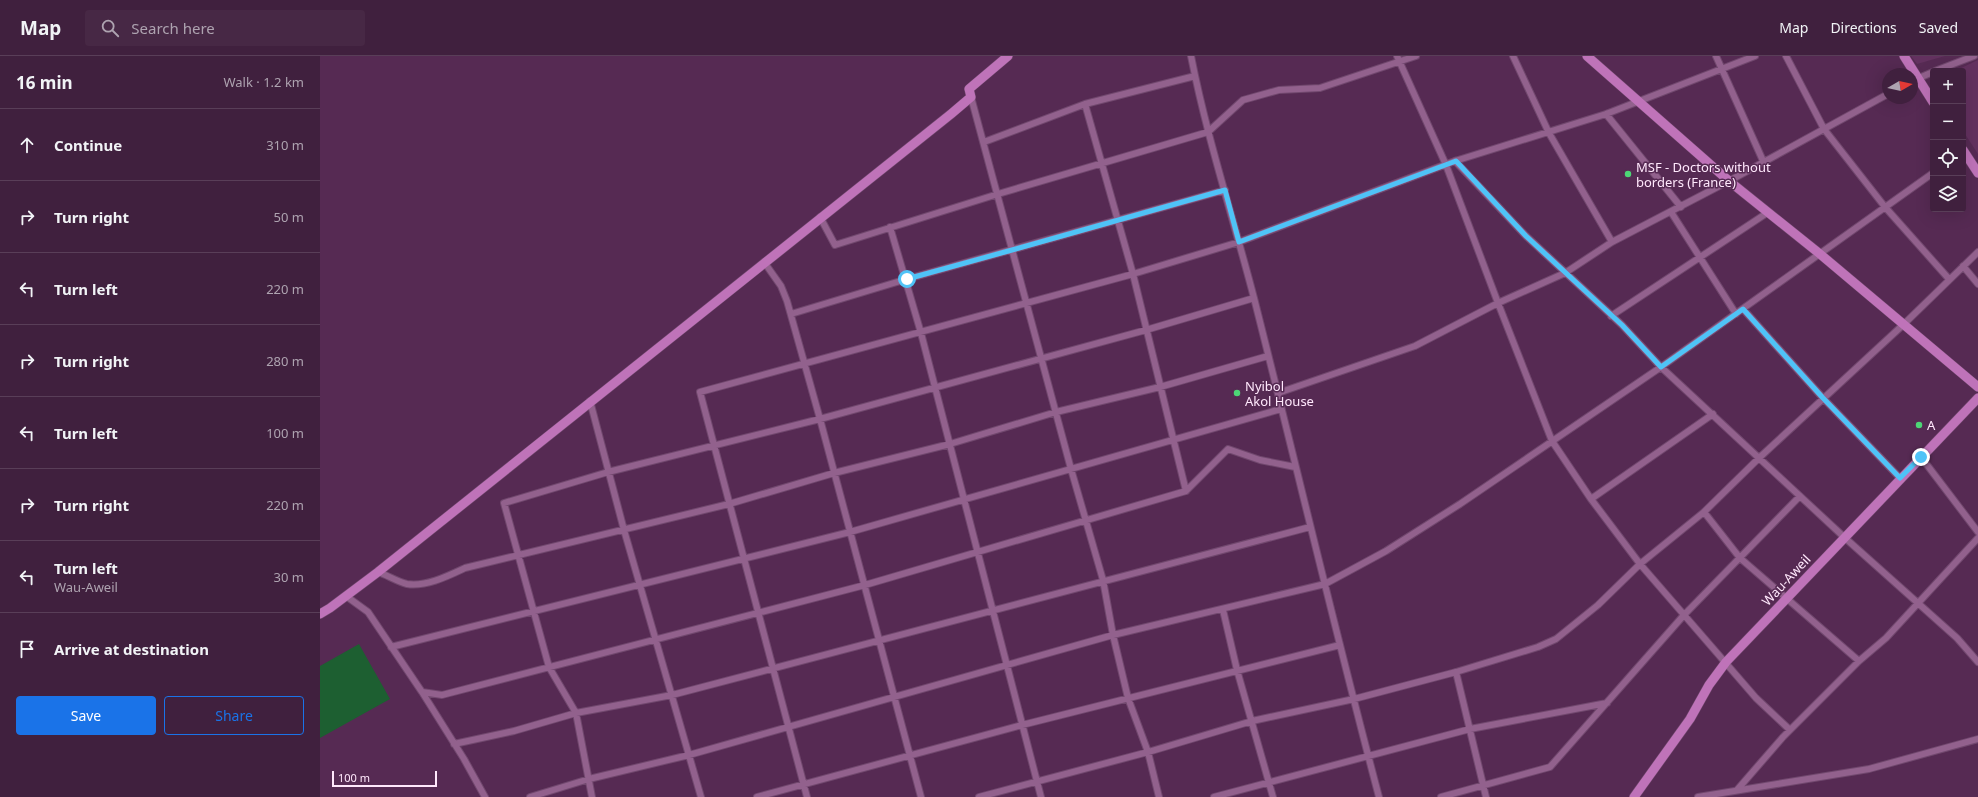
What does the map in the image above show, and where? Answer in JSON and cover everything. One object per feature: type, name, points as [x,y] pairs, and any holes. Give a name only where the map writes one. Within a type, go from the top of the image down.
[{"type":"street","points":[[1008,56],[969,89],[1071,470],[1103,580],[1113,635],[1128,698],[1148,752],[1159,797]]},
{"type":"street","points":[[1191,56],[1208,132],[1254,298],[1310,527],[1379,797]]},
{"type":"street","points":[[820,217],[835,245],[998,194],[1208,132],[1243,100],[1279,90],[1320,88],[1398,59],[1416,56]]},
{"type":"street","points":[[1512,56],[1549,133],[1612,242]]},
{"type":"street","points":[[1587,56],[1637,102],[1729,181],[1820,254],[1978,387]]},
{"type":"street","points":[[1716,56],[1720,68],[1764,162]]},
{"type":"street","points":[[807,797],[757,613],[700,392],[921,333],[1133,274],[1239,242],[1456,161],[1606,114],[1720,68],[1755,56]]},
{"type":"street","points":[[1786,56],[1824,130],[1886,207],[1949,279]]},
{"type":"street","points":[[1904,56],[1910,68]]},
{"type":"street","points":[[1942,68],[1974,56]]},
{"type":"street","points":[[1398,59],[1446,165],[1552,440],[1592,499],[1640,564],[1765,708],[1790,730]]},
{"type":"street","points":[[1918,78],[1930,73]]},
{"type":"street","points":[[984,142],[1085,104],[1195,76]]},
{"type":"street","points":[[1918,83],[1930,98]]},
{"type":"street","points":[[320,614],[378,572],[971,97]]},
{"type":"street","points":[[1278,393],[1415,346],[1498,303],[1565,273],[1612,242],[1681,207],[1882,97]]},
{"type":"street","points":[[1085,104],[1133,274],[1186,491]]},
{"type":"street","points":[[1606,114],[1681,207]]},
{"type":"street","points":[[1966,155],[1978,173]]},
{"type":"street","points":[[1456,161],[1526,236],[1622,325],[1661,367],[1844,537],[1957,638],[1978,662]]},
{"type":"street","points":[[530,797],[589,779],[689,755],[1113,635],[1223,610],[1325,584],[1386,550],[1460,504],[1661,367],[1930,175]]},
{"type":"street","points":[[790,314],[907,279],[1225,190]]},
{"type":"street","points":[[1671,212],[1736,314]]},
{"type":"street","points":[[1611,316],[1767,213]]},
{"type":"street","points":[[890,227],[907,279],[936,388],[1041,797]]},
{"type":"street","points":[[979,797],[1148,752],[1252,721],[1354,699],[1456,672],[1538,647],[1556,639],[1598,605],[1640,564],[1704,512],[1759,458],[1904,324],[1978,252]]},
{"type":"street","points":[[764,262],[781,286],[805,365],[921,797]]},
{"type":"street","points":[[1963,266],[1978,284]]},
{"type":"street","points":[[592,797],[576,712],[549,667],[504,503],[608,472],[820,419],[936,388],[1146,330],[1254,298]]},
{"type":"street","points":[[1743,309],[1823,398],[1900,478]]},
{"type":"street","points":[[378,572],[407,584],[421,584],[445,577],[466,568],[729,504],[834,473],[950,444],[1056,412],[1160,387],[1268,356]]},
{"type":"street","name":"Wau-Aweil","points":[[1634,797],[1686,724],[1709,685],[1726,662],[1978,398]]},
{"type":"street","points":[[590,401],[624,530],[701,797]]},
{"type":"street","points":[[391,647],[850,532],[1281,409]]},
{"type":"street","points":[[1592,499],[1713,414]]},
{"type":"street","points":[[422,692],[442,695],[656,638],[865,585],[978,553],[1086,519],[1186,491],[1228,449],[1260,460],[1295,467]]},
{"type":"street","points":[[1921,457],[1978,532]]},
{"type":"street","points":[[1441,797],[1550,767],[1684,616],[1800,496]]},
{"type":"street","points":[[1704,512],[1740,558],[1859,661]]},
{"type":"street","points":[[454,744],[514,731],[576,712],[672,694],[880,641],[1103,580],[1310,527]]},
{"type":"street","points":[[1737,790],[1748,775],[1790,730],[1859,661],[1886,638],[1978,538]]},
{"type":"street","points":[[346,596],[368,612],[422,692],[485,797]]},
{"type":"street","points":[[1223,610],[1237,670],[1269,781],[1272,797]]},
{"type":"street","points":[[757,797],[1022,725],[1340,645]]},
{"type":"street","points":[[1456,672],[1486,797]]},
{"type":"street","points":[[1214,797],[1269,781],[1470,729],[1607,702]]},
{"type":"street","points":[[1698,797],[1869,769],[1978,739]]},
{"type":"shaded area","points":[[1911,56],[1945,56],[1917,64]]},
{"type":"shaded area","points":[[1978,60],[1978,154],[1966,136],[1966,68],[1961,68]]},
{"type":"green space","points":[[359,644],[390,699],[320,738],[320,666]]},
{"type":"place","name":"MSF - Doctors without borders (France)","points":[[1628,174]]},
{"type":"place","name":"Nyibol Akol House","points":[[1237,393]]},
{"type":"place","name":"A","points":[[1919,425]]},
{"type":"route","points":[[907,279],[1225,190],[1239,242],[1456,161],[1526,236],[1622,325],[1661,367],[1743,309],[1823,398],[1900,478],[1921,457]]}]
